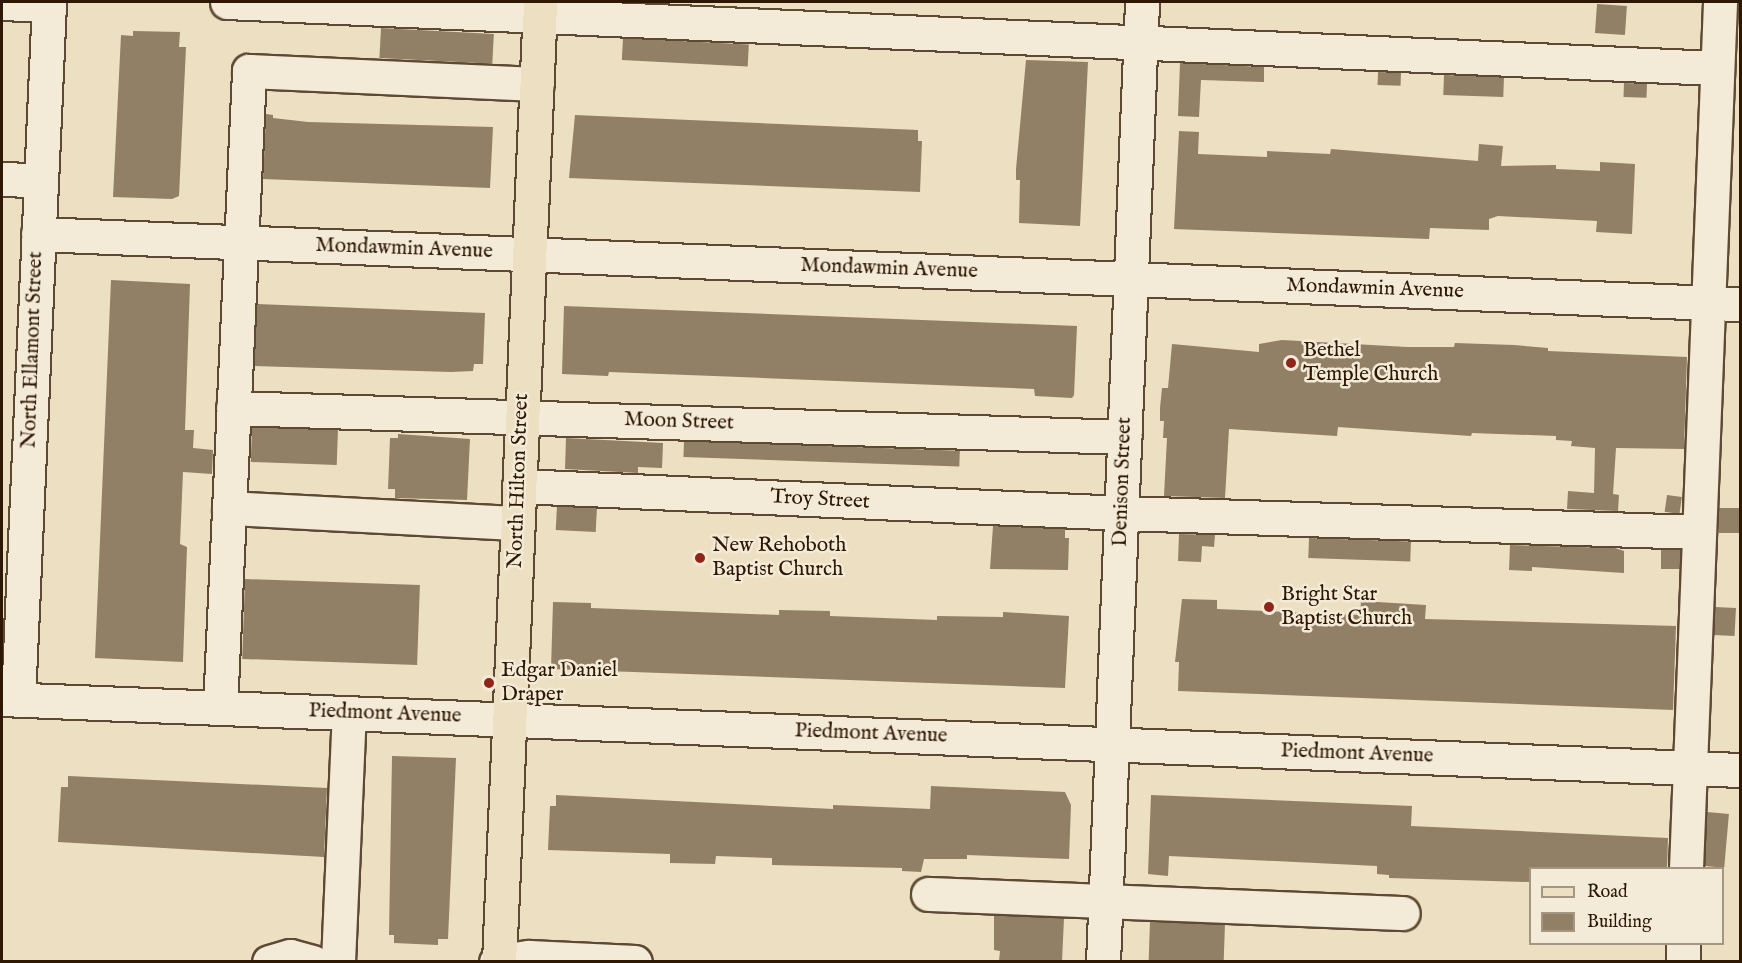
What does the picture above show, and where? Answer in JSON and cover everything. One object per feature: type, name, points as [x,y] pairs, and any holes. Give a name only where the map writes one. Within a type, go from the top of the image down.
[{"type":"main road","name":"North Hilton Street","points":[[498,961],[540,8]]},
{"type":"street","points":[[228,2],[540,8],[1140,42],[1717,68]]},
{"type":"street","name":"Denison Street","points":[[1103,962],[1142,2]]},
{"type":"street","points":[[1686,867],[1720,2]]},
{"type":"street","points":[[2,3],[49,3]]},
{"type":"street","name":"North Ellamont Street","points":[[10,699],[14,513],[38,234],[49,3]]},
{"type":"street","points":[[220,708],[249,71],[537,84]]},
{"type":"street","points":[[2,179],[40,180]]},
{"type":"street","name":"Mondawmin Avenue","points":[[38,234],[1740,304]]},
{"type":"street","name":"Moon Street","points":[[233,408],[1125,437]]},
{"type":"street","name":"Troy Street","points":[[519,486],[1122,513],[1699,532]]},
{"type":"street","points":[[229,508],[517,523]]},
{"type":"street","name":"Piedmont Avenue","points":[[10,699],[1740,770]]},
{"type":"street","points":[[269,962],[290,956],[337,961],[349,713]]},
{"type":"street","points":[[928,894],[1403,913]]},
{"type":"street","points":[[1683,945],[1683,962]]},
{"type":"street","points":[[498,961],[529,957],[635,962]]},
{"type":"building","points":[[1597,4],[1627,6],[1625,35],[1595,33]]},
{"type":"building","points":[[381,28],[494,34],[492,64],[379,58]]},
{"type":"building","points":[[133,31],[180,32],[179,47],[186,47],[179,196],[172,199],[113,197],[121,35],[133,36]]},
{"type":"building","points":[[623,38],[749,45],[748,67],[622,60]]},
{"type":"building","points":[[1026,60],[1088,62],[1080,226],[1019,223],[1020,180],[1016,180],[1016,169]]},
{"type":"building","points":[[1180,63],[1264,67],[1264,82],[1201,80],[1199,117],[1178,116]]},
{"type":"building","points":[[1378,72],[1401,73],[1401,86],[1378,85]]},
{"type":"building","points":[[1444,75],[1504,77],[1503,97],[1443,95]]},
{"type":"building","points":[[1624,83],[1647,84],[1646,98],[1624,97]]},
{"type":"building","points":[[266,114],[273,115],[273,118],[308,122],[493,127],[490,188],[263,179]]},
{"type":"building","points":[[575,115],[918,130],[918,141],[922,141],[920,192],[569,178]]},
{"type":"building","points":[[1179,131],[1199,132],[1198,154],[1267,157],[1267,151],[1330,154],[1331,149],[1478,161],[1479,144],[1503,146],[1501,166],[1556,165],[1556,169],[1600,171],[1600,162],[1635,164],[1632,234],[1596,232],[1597,221],[1498,216],[1489,219],[1489,230],[1430,228],[1429,239],[1174,229]]},
{"type":"building","points":[[111,280],[190,284],[185,430],[194,430],[193,448],[213,450],[212,474],[183,472],[180,544],[187,547],[183,662],[95,658]]},
{"type":"building","points":[[257,304],[485,313],[483,364],[474,364],[473,371],[451,372],[254,366]]},
{"type":"building","points":[[564,306],[1077,326],[1074,395],[1072,398],[1035,396],[1034,389],[609,372],[608,376],[562,374]]},
{"type":"building","points":[[1282,340],[1407,347],[1454,347],[1455,343],[1514,345],[1548,348],[1548,351],[1687,357],[1684,449],[1616,448],[1613,494],[1619,495],[1618,511],[1567,509],[1568,491],[1594,493],[1595,448],[1571,446],[1572,441],[1556,440],[1556,436],[1472,433],[1471,436],[1338,427],[1337,436],[1229,429],[1225,498],[1164,496],[1167,438],[1163,438],[1164,421],[1160,421],[1160,408],[1162,388],[1168,388],[1172,344],[1259,352],[1259,344]]},
{"type":"building","points":[[252,427],[338,430],[337,465],[251,462]]},
{"type":"building","points":[[398,434],[470,439],[467,500],[395,498],[395,489],[388,489],[390,438],[398,438]]},
{"type":"building","points":[[566,438],[663,443],[662,468],[638,467],[638,473],[565,469]]},
{"type":"building","points":[[684,441],[960,451],[959,467],[683,457]]},
{"type":"building","points":[[1667,495],[1682,497],[1679,514],[1665,512]]},
{"type":"building","points":[[557,506],[597,508],[596,532],[556,530]]},
{"type":"building","points":[[1719,508],[1740,508],[1740,533],[1719,533]]},
{"type":"building","points":[[993,526],[1065,529],[1065,538],[1069,538],[1068,570],[990,569]]},
{"type":"building","points":[[1179,534],[1215,535],[1214,547],[1202,546],[1201,562],[1178,561]]},
{"type":"building","points":[[1309,538],[1411,542],[1410,562],[1308,558]]},
{"type":"building","points":[[1510,545],[1615,548],[1624,551],[1624,573],[1532,567],[1532,571],[1509,570]]},
{"type":"building","points":[[1661,550],[1680,550],[1680,569],[1661,569]]},
{"type":"building","points":[[245,579],[420,585],[417,665],[242,659]]},
{"type":"building","points":[[1182,599],[1217,600],[1217,609],[1360,615],[1361,601],[1426,605],[1425,619],[1676,626],[1673,710],[1178,691],[1179,662],[1175,662]]},
{"type":"building","points":[[553,602],[591,603],[591,608],[779,615],[779,610],[830,611],[830,616],[937,620],[937,616],[1003,617],[1003,612],[1069,616],[1065,688],[551,669]]},
{"type":"building","points":[[1715,607],[1736,608],[1735,636],[1714,635]]},
{"type":"building","points":[[392,756],[456,758],[448,939],[438,939],[438,945],[394,943],[394,935],[389,935]]},
{"type":"building","points":[[68,776],[327,788],[324,857],[58,842],[61,787],[68,787]]},
{"type":"building","points":[[931,786],[1065,792],[1071,805],[1069,859],[967,855],[967,859],[924,859],[921,872],[902,871],[902,868],[772,865],[772,858],[716,856],[715,864],[670,863],[670,854],[548,850],[550,806],[556,806],[556,795],[833,809],[833,805],[930,809]]},
{"type":"building","points":[[1151,795],[1412,806],[1411,826],[1668,838],[1667,867],[1529,867],[1529,882],[1389,878],[1389,875],[1377,874],[1377,866],[1169,856],[1168,876],[1148,874]]},
{"type":"building","points":[[1707,812],[1729,814],[1724,868],[1702,866]]},
{"type":"building","points":[[994,915],[1064,918],[1062,962],[999,961],[1000,951],[994,950]]},
{"type":"building","points":[[1150,922],[1225,925],[1224,962],[1149,962]]},
{"type":"place","name":"Bethel Temple Church","points":[[1291,363]]},
{"type":"place","name":"New Rehoboth Baptist Church","points":[[700,558]]},
{"type":"place","name":"Bright Star Baptist Church","points":[[1269,607]]},
{"type":"place","name":"Edgar Daniel Draper","points":[[489,683]]}]
